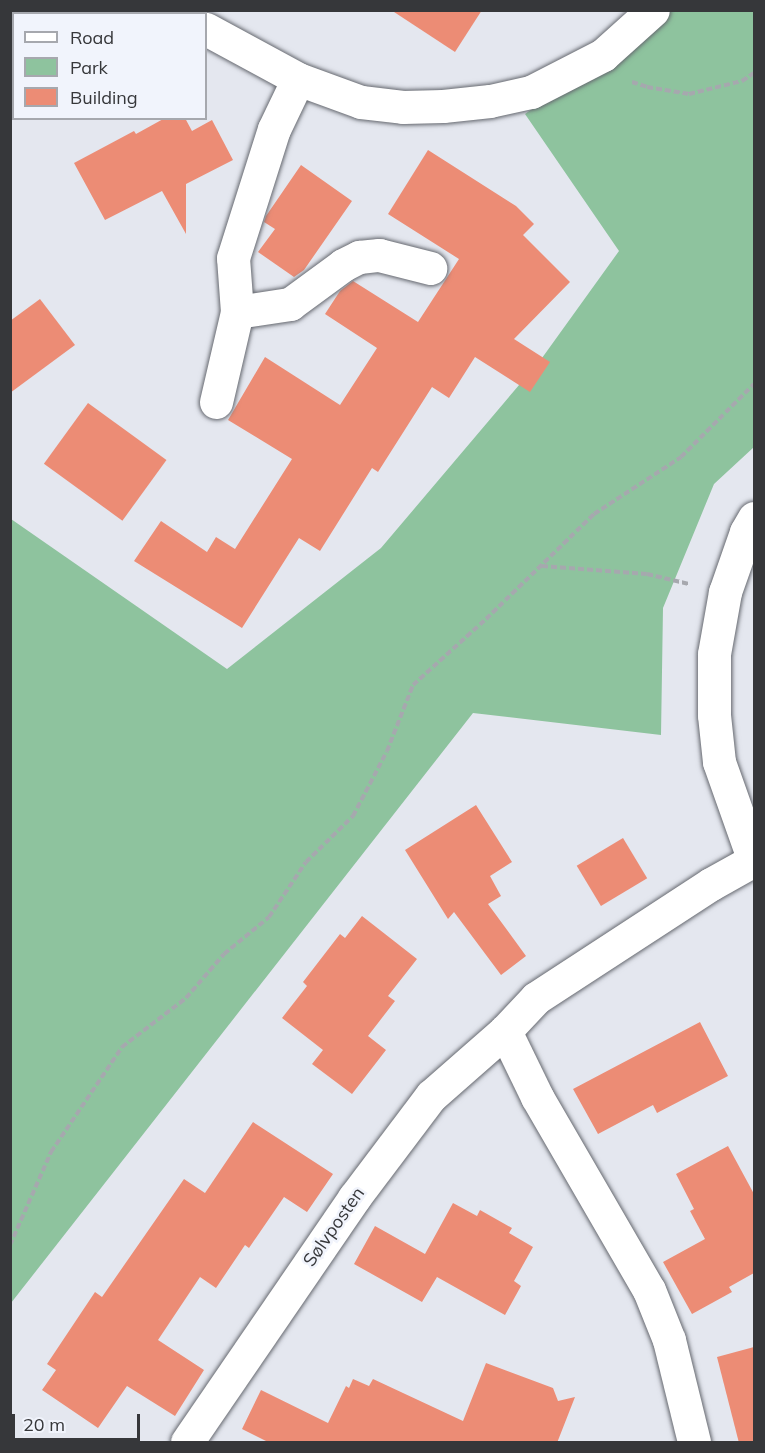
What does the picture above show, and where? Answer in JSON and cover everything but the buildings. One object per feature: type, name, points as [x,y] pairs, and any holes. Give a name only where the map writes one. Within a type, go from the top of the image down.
[{"type":"street","points":[[207,29],[298,79],[361,102],[403,107],[443,106],[490,101],[531,92],[603,55],[652,10]]},
{"type":"street","points":[[216,402],[237,312],[233,258],[274,129],[298,79]]},
{"type":"street","points":[[237,312],[290,304],[343,265],[359,257],[379,255],[430,268]]},
{"type":"street","points":[[754,518],[746,532],[725,592],[714,654],[714,714],[718,762],[754,861]]},
{"type":"street","name":"Sølvposten","points":[[187,1443],[354,1198],[431,1096],[505,1030],[536,998],[711,884],[754,861]]},
{"type":"street","points":[[505,1030],[537,1097],[649,1290],[669,1340],[694,1443]]},
{"type":"path","points":[[603,55],[626,79],[646,87],[689,94],[742,81],[754,73]]},
{"type":"path","points":[[10,1245],[51,1152],[122,1047],[186,998],[224,954],[269,917],[306,862],[352,816],[387,751],[413,685],[594,514],[681,457],[754,384]]},
{"type":"path","points":[[541,566],[647,574],[725,592]]},
{"type":"green space","points":[[668,11],[754,11],[754,447],[714,484],[663,608],[661,735],[473,713],[11,1303],[11,519],[227,669],[381,548],[542,358],[619,251],[525,114]]}]
